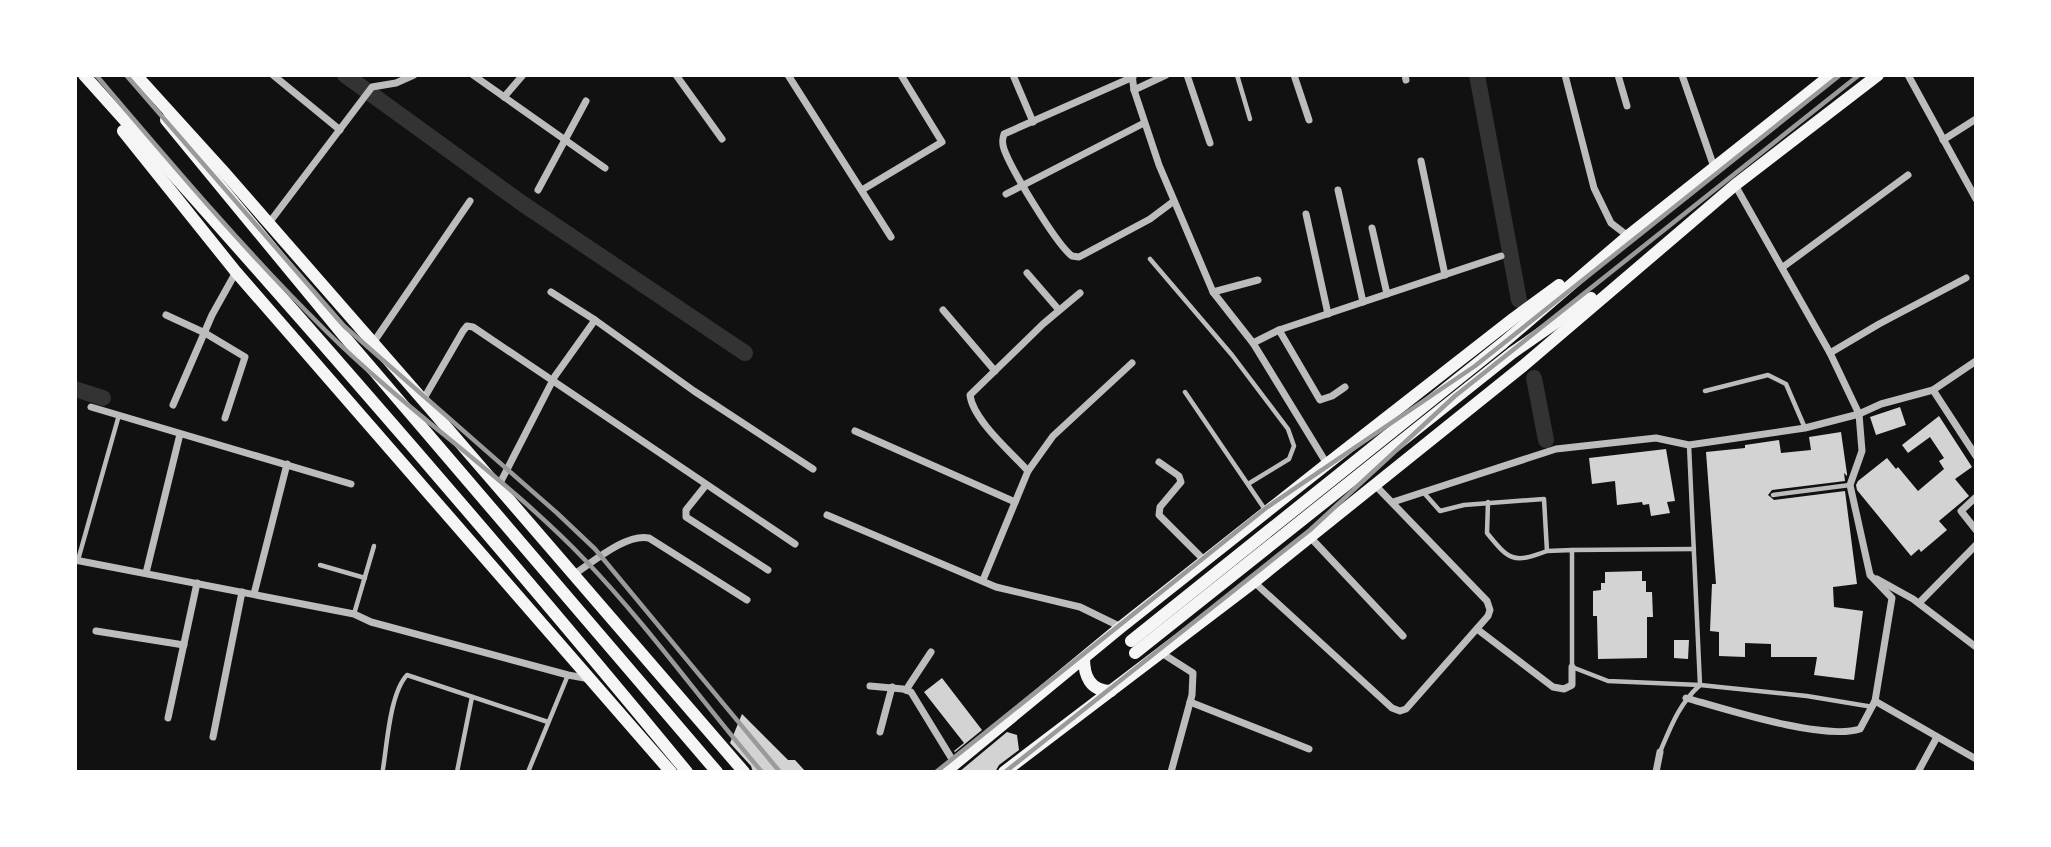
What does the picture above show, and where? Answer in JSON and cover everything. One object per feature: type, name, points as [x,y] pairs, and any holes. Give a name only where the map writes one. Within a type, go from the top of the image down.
[{"type":"main road","points":[[82,75],[236,272],[671,772]]},
{"type":"main road","points":[[82,75],[228,235],[615,684],[687,772]]},
{"type":"main road","points":[[130,75],[344,336],[717,772]]},
{"type":"main road","points":[[136,75],[424,400],[744,772]]},
{"type":"main road","points":[[1643,262],[1512,353],[1133,647],[1503,343],[1624,239],[1831,75]]},
{"type":"main road","points":[[1004,772],[1254,582],[1523,366],[1735,185],[1878,75]]},
{"type":"main road","points":[[950,768],[1121,627],[1327,464],[1514,318],[1624,239]]},
{"type":"main road","points":[[544,625],[565,635],[575,635],[587,626],[590,617],[587,592]]},
{"type":"main road","points":[[1084,658],[1085,674],[1091,684],[1103,691],[1111,691]]},
{"type":"street","points":[[273,75],[340,130]]},
{"type":"street","points":[[269,223],[370,90],[375,75]]},
{"type":"street","points":[[370,90],[414,75]]},
{"type":"street","points":[[473,75],[605,168]]},
{"type":"street","points":[[504,97],[523,75]]},
{"type":"street","points":[[676,75],[722,139]]},
{"type":"street","points":[[788,75],[891,237]]},
{"type":"street","points":[[862,190],[942,142],[901,75]]},
{"type":"street","points":[[1013,75],[1033,122]]},
{"type":"street","points":[[1134,90],[1166,75]]},
{"type":"street","points":[[1186,75],[1210,143]]},
{"type":"street","points":[[1294,75],[1309,120]]},
{"type":"street","points":[[1565,75],[1594,188],[1611,223],[1624,239]]},
{"type":"street","points":[[1618,75],[1628,106]]},
{"type":"street","points":[[1682,75],[1714,167]]},
{"type":"street","points":[[1908,75],[1976,199]]},
{"type":"street","points":[[1174,201],[1150,219],[1075,257],[1067,253],[1022,185],[1004,151],[1004,134],[1132,76],[1144,123],[1213,292],[1253,343],[1327,464]]},
{"type":"street","points":[[538,190],[586,101]]},
{"type":"street","points":[[1943,140],[1976,119]]},
{"type":"street","points":[[1006,194],[1144,123]]},
{"type":"street","points":[[1421,160],[1445,275]]},
{"type":"street","points":[[1783,267],[1908,174]]},
{"type":"street","points":[[1686,698],[1776,723],[1843,733],[1860,730],[1874,704],[1892,598],[1870,575],[1850,485],[1862,451],[1859,414],[1783,267],[1735,185]]},
{"type":"street","points":[[1338,190],[1363,302]]},
{"type":"street","points":[[373,343],[470,201]]},
{"type":"street","points":[[1306,214],[1328,314]]},
{"type":"street","points":[[1372,228],[1387,294]]},
{"type":"street","points":[[1253,343],[1279,330],[1501,256]]},
{"type":"street","points":[[173,405],[205,332],[236,272]]},
{"type":"street","points":[[1027,273],[1059,310]]},
{"type":"street","points":[[1830,354],[1879,324],[1966,278]]},
{"type":"street","points":[[1213,292],[1258,280]]},
{"type":"street","points":[[551,292],[694,391],[813,468]]},
{"type":"street","points":[[1028,471],[980,418],[972,406],[970,395],[1080,293]]},
{"type":"street","points":[[943,310],[995,371]]},
{"type":"street","points":[[166,315],[205,332],[245,357],[225,418]]},
{"type":"street","points":[[498,487],[553,380],[595,320]]},
{"type":"street","points":[[424,400],[467,326],[473,327],[795,544]]},
{"type":"street","points":[[1279,330],[1320,400],[1345,387]]},
{"type":"street","points":[[1393,502],[1556,449],[1656,438],[1689,445],[1805,428],[1933,390],[1976,361]]},
{"type":"street","points":[[983,580],[1028,471],[1053,436],[1132,363]]},
{"type":"street","points":[[1933,390],[1976,456]]},
{"type":"street","points":[[91,407],[351,484]]},
{"type":"street","points":[[855,431],[1015,502]]},
{"type":"street","points":[[146,573],[180,435]]},
{"type":"street","points":[[1159,462],[1179,476],[1181,482],[1160,507],[1159,514],[1205,561]]},
{"type":"street","points":[[254,594],[287,464]]},
{"type":"street","points":[[706,485],[686,510],[687,517],[768,570]]},
{"type":"street","points":[[1254,582],[1392,708],[1399,711],[1406,709],[1477,629],[1490,610],[1487,601],[1375,485]]},
{"type":"street","points":[[1976,497],[1961,511],[1976,530]]},
{"type":"street","points":[[827,516],[996,587],[1080,607],[1121,627]]},
{"type":"street","points":[[573,575],[622,543],[641,537],[649,538],[747,600]]},
{"type":"street","points":[[1310,537],[1403,636]]},
{"type":"street","points":[[1919,603],[1976,545]]},
{"type":"street","points":[[77,560],[354,614],[371,622],[568,676],[590,679]]},
{"type":"street","points":[[1870,575],[1919,603],[1976,647]]},
{"type":"street","points":[[168,718],[197,583]]},
{"type":"street","points":[[213,737],[242,592]]},
{"type":"street","points":[[1477,629],[1553,687],[1564,689],[1572,685],[1572,667]]},
{"type":"street","points":[[96,631],[184,645]]},
{"type":"street","points":[[906,690],[931,652]]},
{"type":"street","points":[[1159,652],[1193,673],[1190,702],[1171,772]]},
{"type":"street","points":[[870,686],[892,687],[911,692],[917,699],[950,768]]},
{"type":"street","points":[[880,732],[892,687]]},
{"type":"street","points":[[1190,702],[1309,749]]},
{"type":"street","points":[[1874,704],[1976,760]]},
{"type":"street","points":[[1918,772],[1937,737]]},
{"type":"street","points":[[1656,772],[1660,752]]},
{"type":"lane","points":[[1237,75],[1251,119]]},
{"type":"lane","points":[[1150,259],[1232,355],[1288,429],[1294,446],[1289,458],[1248,484]]},
{"type":"lane","points":[[1705,391],[1768,374],[1786,384],[1805,428]]},
{"type":"lane","points":[[1185,392],[1267,512]]},
{"type":"lane","points":[[77,560],[119,415]]},
{"type":"lane","points":[[1660,752],[1676,713],[1686,698],[1700,685],[1689,445]]},
{"type":"lane","points":[[1773,495],[1850,485]]},
{"type":"lane","points":[[1424,493],[1440,511],[1488,502],[1544,499],[1547,551]]},
{"type":"lane","points":[[1488,502],[1487,533],[1504,555],[1524,559],[1547,551],[1695,549]]},
{"type":"lane","points":[[354,614],[374,546]]},
{"type":"lane","points":[[1572,550],[1572,667],[1608,681],[1700,685],[1874,704]]},
{"type":"lane","points":[[320,565],[365,578]]},
{"type":"lane","points":[[383,769],[395,702],[401,681],[407,675],[548,722]]},
{"type":"lane","points":[[528,772],[568,676]]},
{"type":"lane","points":[[457,772],[472,696]]},
{"type":"building","points":[[1900,407],[1906,425],[1876,435],[1870,417]]},
{"type":"building","points":[[1939,416],[1972,467],[1955,479],[1969,496],[1939,521],[1947,530],[1921,552],[1919,549],[1911,556],[1857,490],[1856,485],[1887,458],[1918,491],[1944,469],[1939,461],[1944,458],[1930,437],[1908,453],[1902,445]]},
{"type":"building","points":[[1841,432],[1847,474],[1844,473],[1845,481],[1772,490],[1768,495],[1774,500],[1845,491],[1857,584],[1833,587],[1834,607],[1863,611],[1854,680],[1814,675],[1817,657],[1771,657],[1771,644],[1745,643],[1745,657],[1719,656],[1719,632],[1710,631],[1712,584],[1716,584],[1706,452],[1745,448],[1745,445],[1779,440],[1781,453],[1811,450],[1809,437]]},
{"type":"building","points":[[1666,449],[1675,501],[1667,502],[1670,513],[1651,516],[1649,504],[1643,505],[1642,502],[1617,505],[1615,481],[1592,484],[1589,458]]},
{"type":"building","points":[[1642,571],[1646,592],[1652,592],[1653,617],[1647,617],[1647,658],[1598,659],[1597,616],[1593,616],[1593,591],[1601,590],[1601,583],[1605,583],[1605,572]]},
{"type":"building","points":[[1674,640],[1689,640],[1688,659],[1674,658]]},
{"type":"building","points":[[942,678],[982,730],[955,752],[964,743],[924,692]]},
{"type":"building","points":[[742,714],[788,760],[795,760],[806,772],[753,772],[751,766],[730,743]]},
{"type":"building","points":[[1007,732],[1017,735],[1019,750],[999,765],[995,772],[959,772]]},
{"type":"waterway","points":[[345,75],[523,204],[745,353]]},
{"type":"waterway","points":[[1477,75],[1519,300]]},
{"type":"waterway","points":[[1534,378],[1546,440]]},
{"type":"waterway","points":[[75,389],[103,398]]},
{"type":"railway","points":[[96,75],[236,237],[325,330],[389,389],[523,501],[586,561],[632,612],[762,772]]},
{"type":"railway","points":[[126,75],[344,326],[595,549],[780,772]]},
{"type":"railway","points":[[936,772],[1266,508],[1475,366],[1840,75]]},
{"type":"railway","points":[[1005,772],[1310,530],[1455,396],[1859,75]]}]
